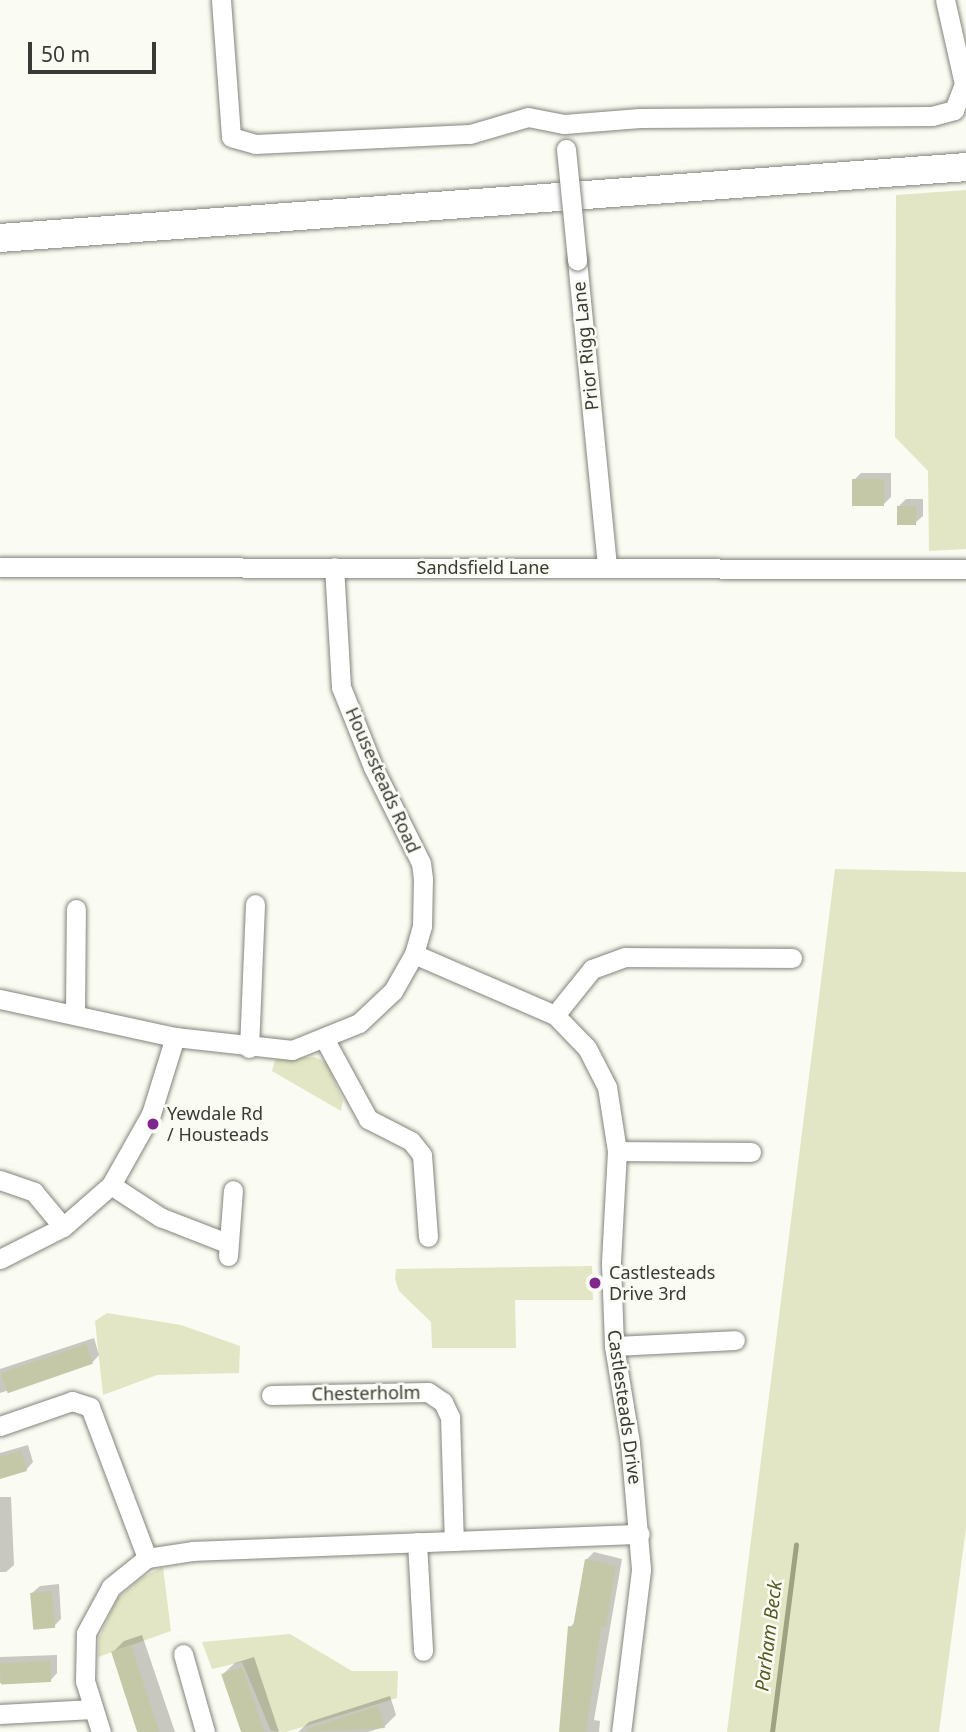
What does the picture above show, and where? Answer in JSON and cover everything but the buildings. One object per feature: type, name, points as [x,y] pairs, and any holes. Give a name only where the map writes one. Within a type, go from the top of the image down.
[{"type":"highway","points":[[0,238],[966,167]]},
{"type":"street","points":[[221,0],[231,137],[255,144],[470,134],[528,117],[564,124],[640,118],[932,116],[954,110],[964,84],[945,0]]},
{"type":"street","name":"Prior Rigg Lane","points":[[564,124],[607,568]]},
{"type":"street","name":"Sandsfield Lane","points":[[0,567],[966,569]]},
{"type":"street","name":"Housesteads Road","points":[[0,999],[176,1037],[249,1048],[292,1050],[326,1040],[359,1023],[393,991],[414,954],[422,926],[421,863],[373,767],[341,687],[334,567]]},
{"type":"street","points":[[249,1048],[255,904]]},
{"type":"street","points":[[75,1014],[76,909]]},
{"type":"street","name":"Castlesteads Drive","points":[[414,954],[555,1014],[587,1048],[607,1087],[617,1151],[611,1263],[614,1346],[640,1534],[641,1570],[621,1732]]},
{"type":"street","points":[[555,1014],[592,970],[625,957],[792,958]]},
{"type":"street","points":[[0,1259],[64,1227],[111,1185],[151,1114],[176,1037]]},
{"type":"street","points":[[326,1040],[368,1119],[411,1141],[422,1155],[428,1237]]},
{"type":"street","points":[[617,1151],[751,1152]]},
{"type":"street","points":[[0,1180],[34,1192],[64,1227]]},
{"type":"street","points":[[111,1185],[160,1217],[228,1249],[233,1190]]},
{"type":"street","points":[[614,1346],[735,1340]]},
{"type":"street","name":"Chesterholm","points":[[271,1395],[428,1392],[443,1402],[450,1417],[454,1541]]},
{"type":"street","points":[[0,1426],[72,1401],[90,1407],[147,1558]]},
{"type":"street","points":[[101,1732],[85,1681],[86,1633],[111,1587],[147,1558],[193,1551],[640,1534]]},
{"type":"street","points":[[417,1542],[423,1651]]},
{"type":"street","points":[[183,1654],[205,1732]]},
{"type":"street","points":[[0,1714],[93,1709]]},
{"type":"green space","points":[[966,190],[966,549],[929,551],[928,471],[895,437],[896,195]]},
{"type":"green space","points":[[835,869],[966,872],[966,1528],[939,1732],[727,1732]]},
{"type":"green space","points":[[314,1057],[326,1062],[343,1100],[341,1111],[272,1071],[275,1060]]},
{"type":"green space","points":[[592,1266],[593,1300],[515,1300],[516,1348],[432,1348],[431,1322],[399,1291],[395,1279],[396,1269]]},
{"type":"green space","points":[[107,1313],[181,1325],[240,1346],[239,1373],[157,1375],[103,1395],[95,1321]]},
{"type":"green space","points":[[163,1567],[171,1631],[98,1657],[99,1637],[117,1599],[141,1578]]},
{"type":"green space","points":[[290,1634],[352,1671],[398,1671],[397,1698],[286,1732],[271,1731],[242,1662],[212,1669],[202,1642]]},
{"type":"waterway","name":"Parham Beck","points":[[772,1732],[796,1545]]},
{"type":"place","name":"Yewdale Rd / Housteads","points":[[153,1124]]},
{"type":"place","name":"Castlesteads Drive 3rd","points":[[595,1283]]}]
